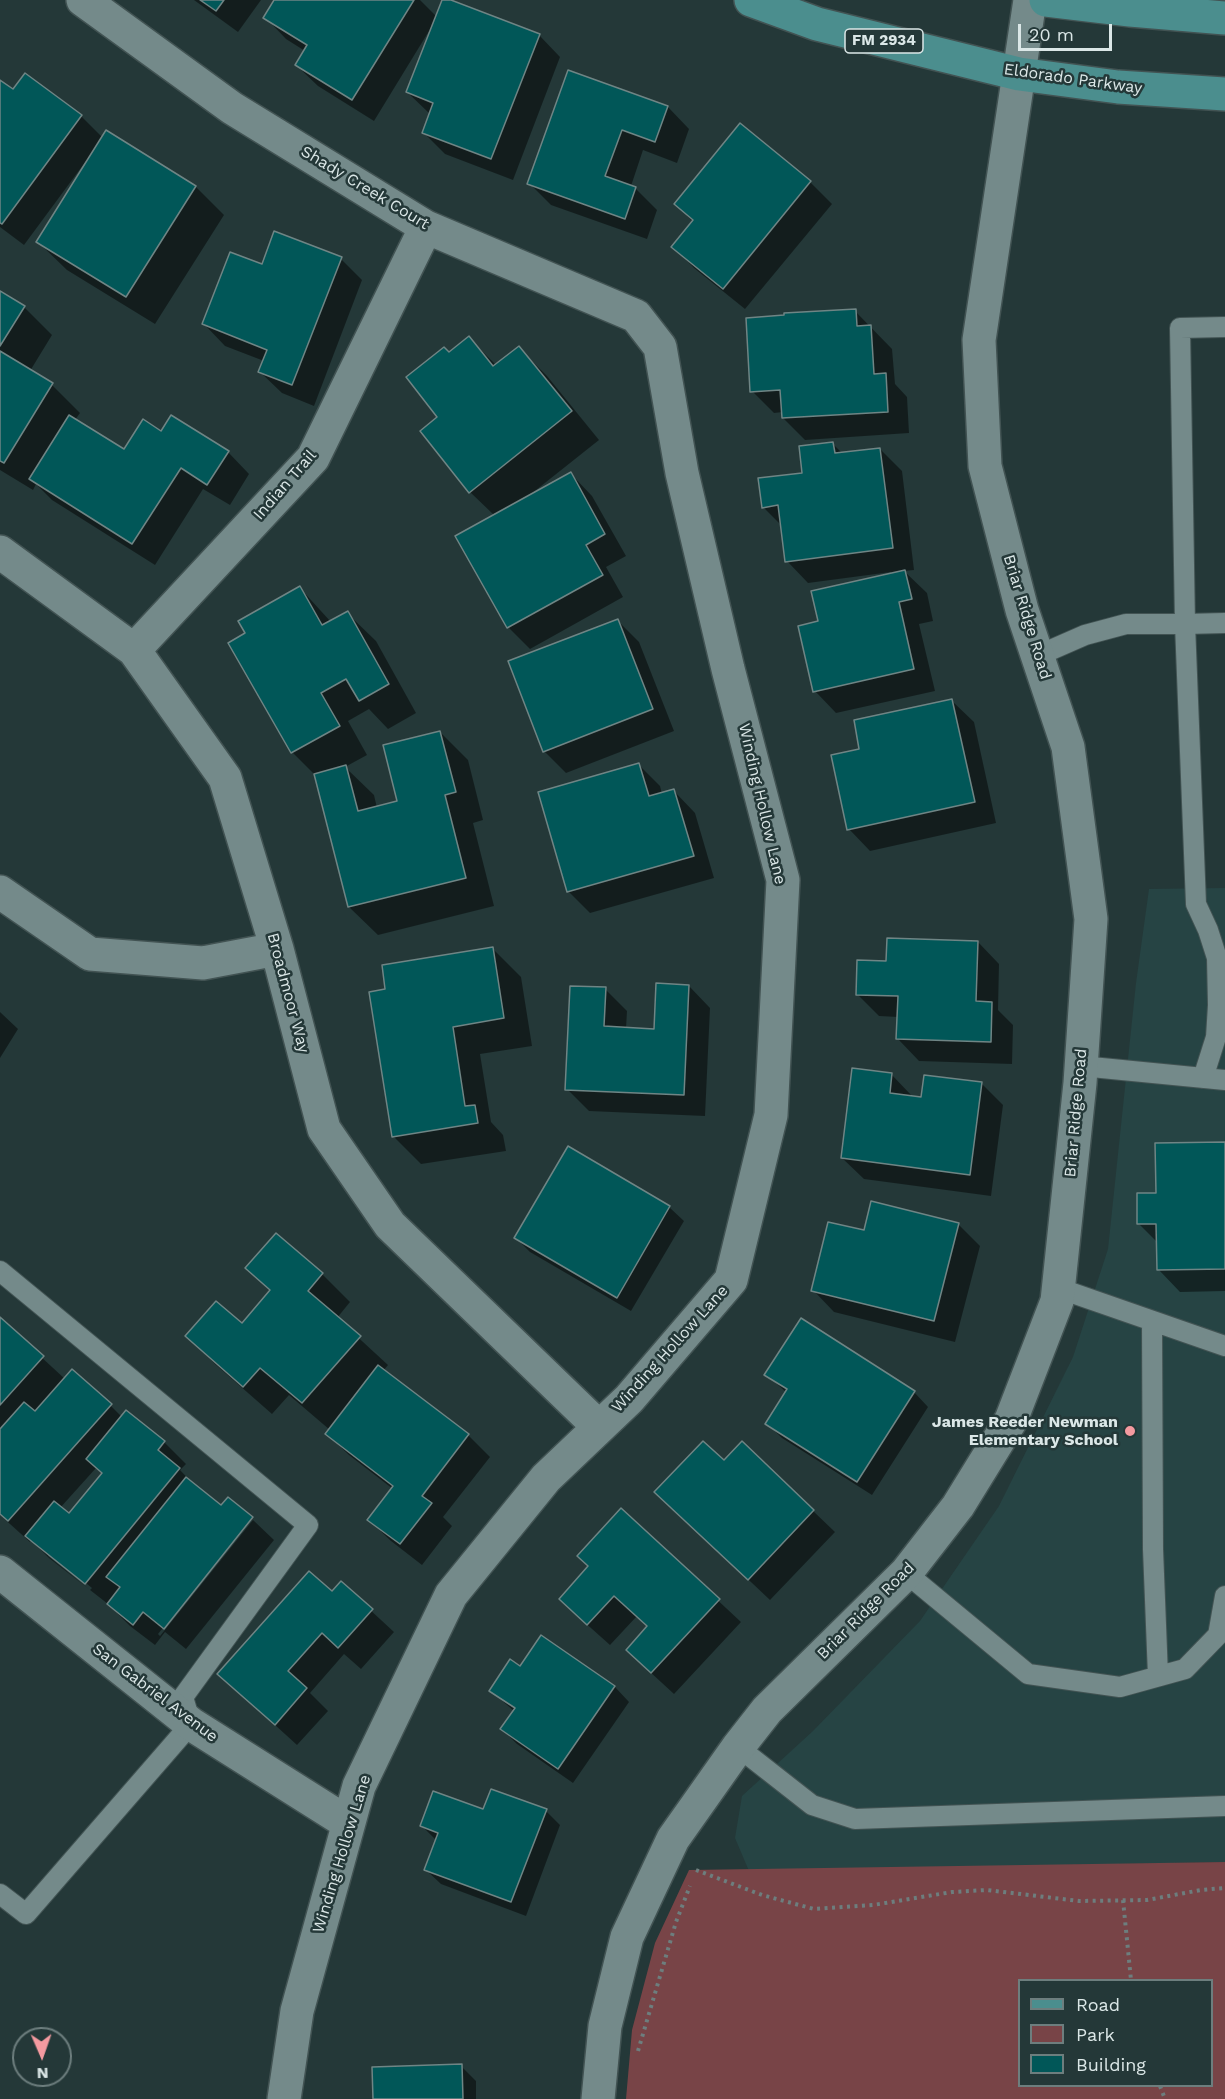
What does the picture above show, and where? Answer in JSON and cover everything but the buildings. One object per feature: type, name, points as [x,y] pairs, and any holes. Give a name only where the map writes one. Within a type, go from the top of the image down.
[{"type":"main road","name":"Eldorado Parkway","points":[[751,0],[817,24],[1019,74],[1118,87],[1225,94]]},
{"type":"main road","points":[[1046,0],[1225,18]]},
{"type":"street","name":"Shady Creek Court","points":[[83,0],[232,108],[426,227],[636,316],[660,347]]},
{"type":"street","name":"Briar Ridge Road","points":[[598,2099],[605,2026],[627,1936],[674,1839],[738,1747],[767,1710],[906,1573],[958,1506],[1011,1420],[1057,1301],[1081,1066],[1091,919],[1068,747],[1022,610],[985,466],[979,340],[1030,0]]},
{"type":"street","name":"Indian Trail","points":[[134,650],[313,458],[426,227]]},
{"type":"street","name":"Winding Hollow Lane","points":[[284,2099],[297,2011],[359,1786],[451,1595],[546,1478],[629,1400],[731,1280],[771,1115],[783,880],[728,669],[682,473],[660,347]]},
{"type":"street","name":"Broadmoor Way","points":[[0,552],[134,650],[225,778],[277,950],[324,1129],[390,1225],[599,1427]]},
{"type":"street","points":[[0,892],[90,954],[203,963],[277,950]]},
{"type":"street","name":"San Gabriel Avenue","points":[[0,1572],[191,1724],[348,1823]]},
{"type":"lane","points":[[1203,1078],[1216,1037],[1221,1005],[1217,958],[1196,904],[1185,624],[1180,328],[1225,327]]},
{"type":"lane","points":[[1037,656],[1085,635],[1126,624],[1225,623]]},
{"type":"lane","points":[[1081,1066],[1225,1080]]},
{"type":"lane","points":[[0,1271],[308,1525],[183,1697],[191,1724],[26,1914],[0,1894]]},
{"type":"lane","points":[[1058,1288],[1225,1346]]},
{"type":"lane","points":[[1152,1321],[1154,1549],[1158,1676]]},
{"type":"lane","points":[[906,1573],[1028,1674],[1120,1687],[1185,1669],[1218,1635],[1225,1596]]},
{"type":"lane","points":[[738,1747],[812,1805],[855,1819],[1225,1806]]},
{"type":"path","points":[[638,2053],[639,2041],[676,1922],[702,1860]]},
{"type":"path","points":[[696,1870],[762,1896],[814,1909],[873,1905],[952,1892],[987,1890],[1078,1901],[1147,1900],[1225,1888]]},
{"type":"path","points":[[1123,1900],[1131,1979]]},
{"type":"shaded area","name":"James Reeder Newman Elementary School","points":[[1225,888],[1225,1862],[749,1871],[735,1838],[742,1796],[813,1731],[920,1621],[999,1506],[1073,1357],[1108,1249],[1136,983],[1149,889]]},
{"type":"green space","points":[[1225,1862],[1225,2099],[626,2099],[632,2030],[655,1943],[689,1870]]},
{"type":"place","name":"James Reeder Newman Elementary School","points":[[1130,1431]]}]
